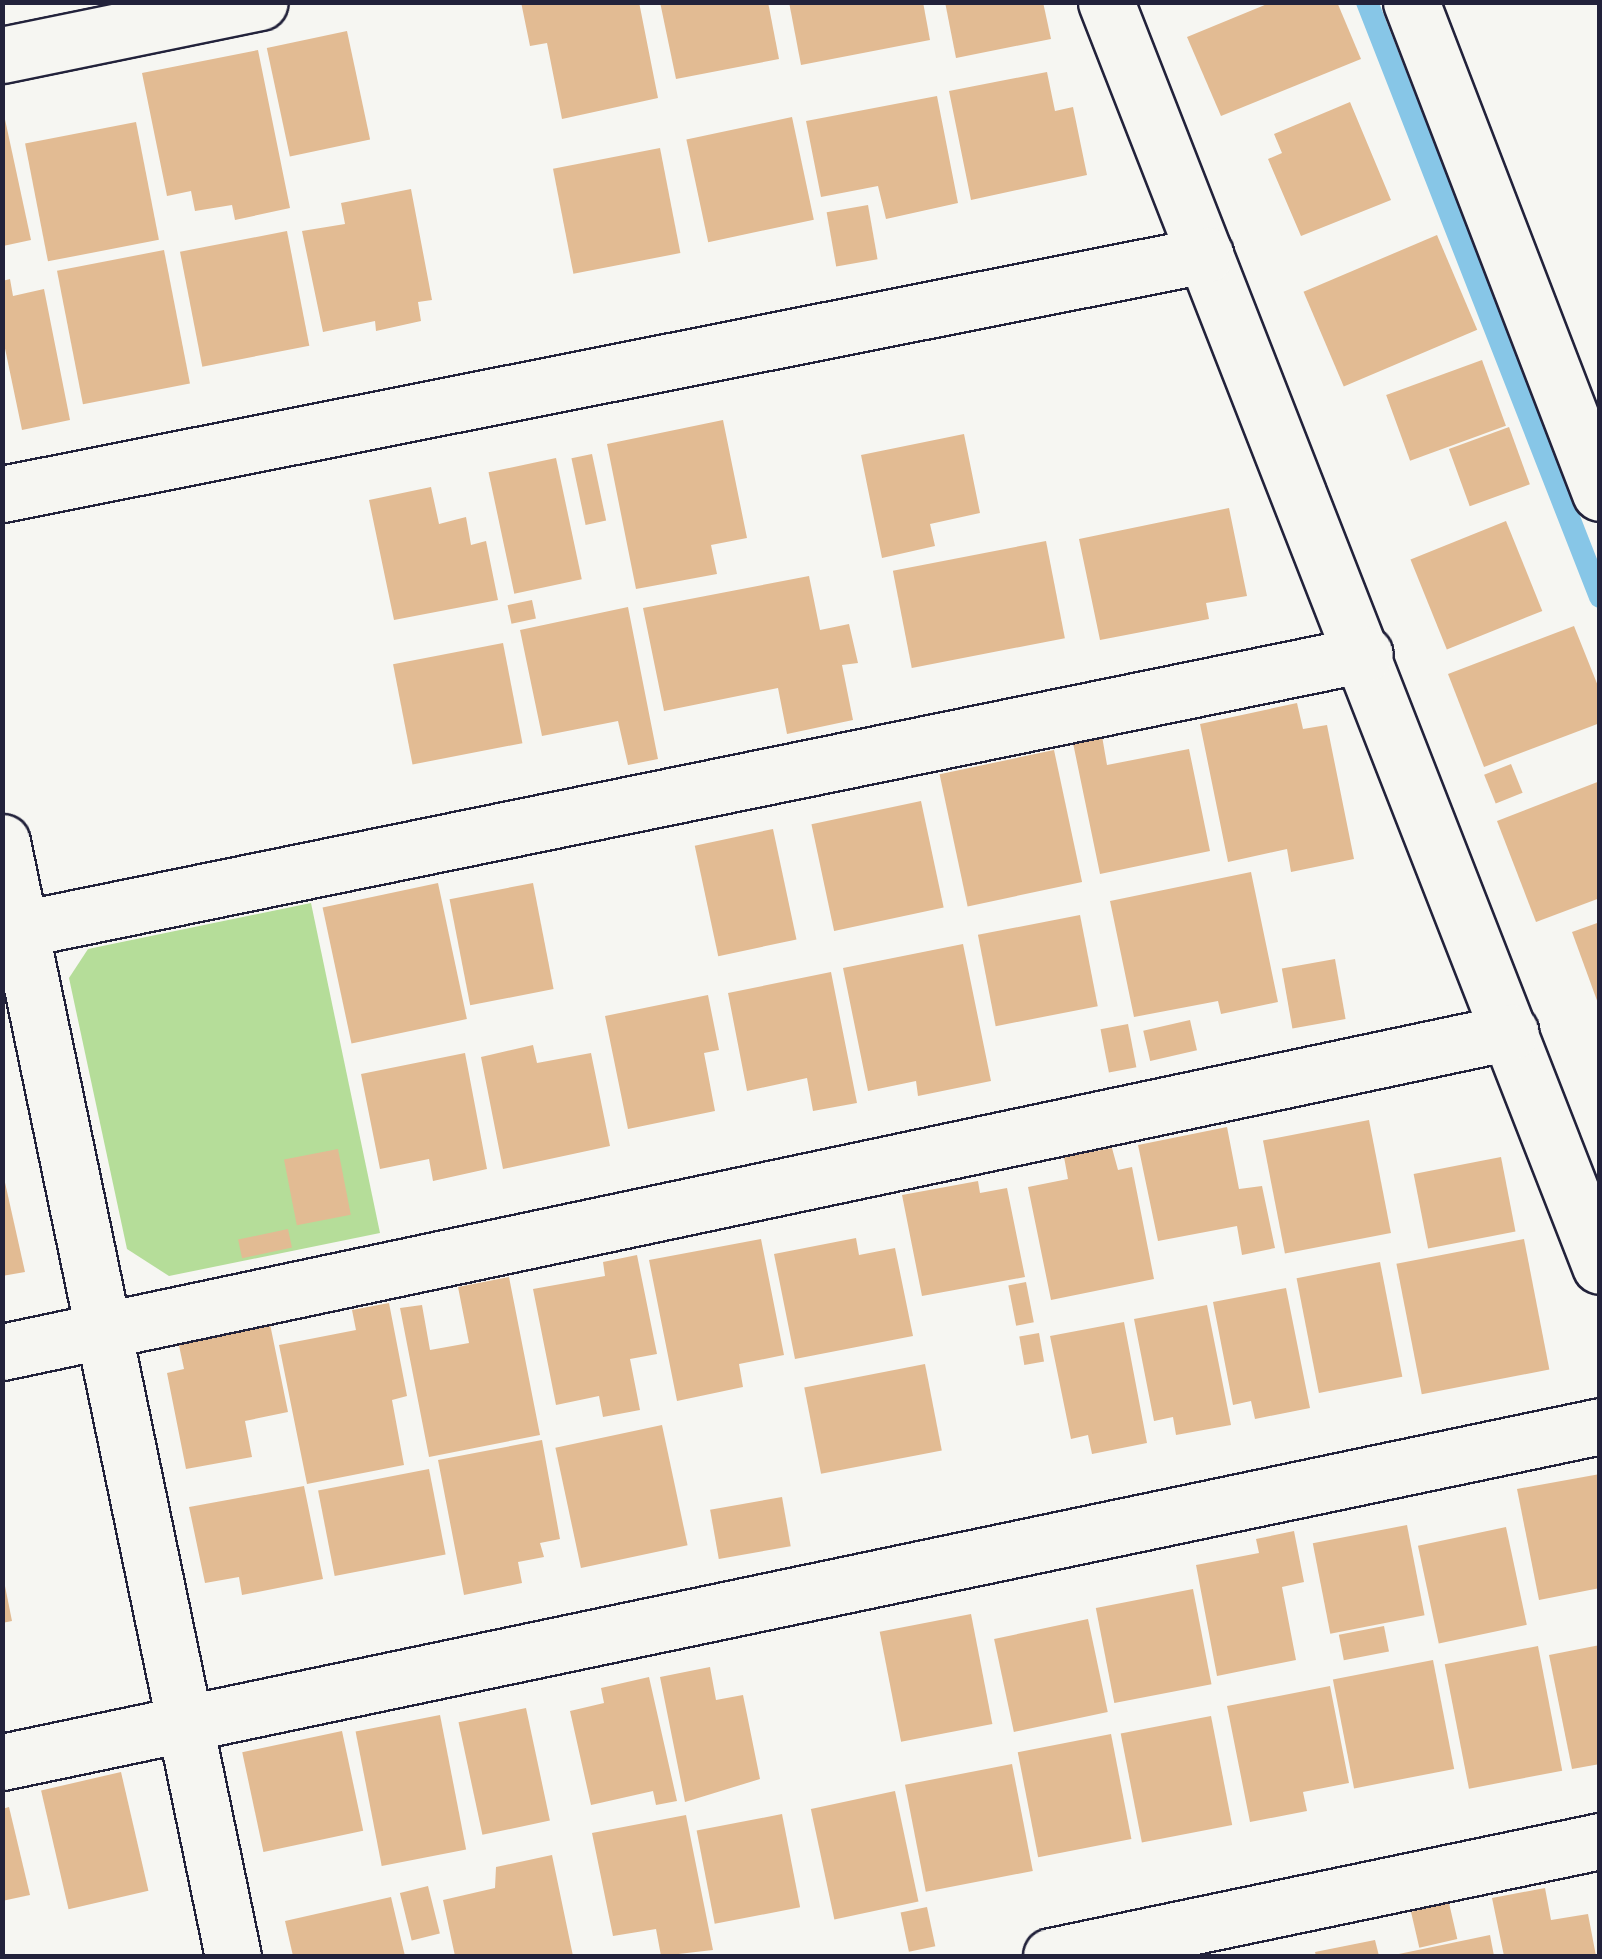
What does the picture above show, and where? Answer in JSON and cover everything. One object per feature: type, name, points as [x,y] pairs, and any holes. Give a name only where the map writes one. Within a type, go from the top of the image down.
[{"type":"street","points":[[2,56],[260,2]]},
{"type":"street","points":[[1106,2],[1365,654],[1600,1266]]},
{"type":"street","points":[[1411,2],[1600,493]]},
{"type":"street","points":[[2,494],[1205,255]]},
{"type":"street","points":[[12,931],[1365,654]]},
{"type":"street","points":[[2,842],[12,931],[105,1331],[233,1956]]},
{"type":"street","points":[[2,1352],[1510,1032]]},
{"type":"street","points":[[2,1762],[1600,1426]]},
{"type":"street","points":[[1051,1956],[1600,1841]]},
{"type":"green space","points":[[311,903],[380,1233],[169,1276],[127,1249],[69,978],[88,949]]},
{"type":"building","points":[[521,2],[639,2],[658,98],[562,119],[547,43],[530,46]]},
{"type":"building","points":[[660,2],[768,2],[779,59],[676,79]]},
{"type":"building","points":[[789,2],[923,2],[930,40],[801,65]]},
{"type":"building","points":[[945,2],[1043,2],[1051,39],[956,58]]},
{"type":"building","points":[[1272,2],[1337,2],[1361,59],[1221,116],[1187,37]]},
{"type":"building","points":[[347,31],[370,140],[290,157],[267,48]]},
{"type":"building","points":[[258,50],[290,208],[235,220],[232,205],[195,211],[191,191],[167,196],[142,73]]},
{"type":"building","points":[[1047,72],[1055,111],[1073,107],[1087,175],[971,200],[949,91]]},
{"type":"building","points":[[937,96],[958,203],[886,219],[878,186],[821,197],[806,121]]},
{"type":"building","points":[[1350,102],[1391,200],[1301,236],[1268,159],[1282,153],[1274,134]]},
{"type":"building","points":[[3,110],[31,240],[3,246]]},
{"type":"building","points":[[792,117],[814,220],[708,242],[686,139]]},
{"type":"building","points":[[136,122],[159,240],[48,261],[25,144]]},
{"type":"building","points":[[660,148],[680,253],[573,274],[553,169]]},
{"type":"building","points":[[411,189],[432,300],[418,302],[421,321],[376,331],[375,321],[323,332],[302,231],[345,224],[341,203]]},
{"type":"building","points":[[868,205],[878,259],[836,266],[827,212]]},
{"type":"building","points":[[287,231],[309,346],[202,367],[180,252]]},
{"type":"building","points":[[1437,235],[1477,330],[1344,386],[1304,292]]},
{"type":"building","points":[[164,250],[190,384],[83,404],[57,271]]},
{"type":"building","points":[[10,279],[13,296],[44,289],[70,420],[22,430],[2,334],[2,281]]},
{"type":"building","points":[[1482,360],[1506,426],[1410,461],[1386,395]]},
{"type":"building","points":[[723,420],[747,538],[711,545],[717,574],[636,589],[607,444]]},
{"type":"building","points":[[1509,427],[1530,484],[1470,506],[1449,449]]},
{"type":"building","points":[[964,434],[980,513],[930,524],[935,546],[882,558],[861,455]]},
{"type":"building","points":[[592,454],[606,521],[586,525],[571,458]]},
{"type":"building","points":[[556,458],[582,579],[514,594],[489,472]]},
{"type":"building","points":[[431,487],[439,524],[466,517],[471,545],[486,541],[498,600],[394,620],[369,500]]},
{"type":"building","points":[[1229,508],[1247,596],[1206,603],[1209,619],[1100,640],[1079,539]]},
{"type":"building","points":[[1506,521],[1542,611],[1447,650],[1411,560]]},
{"type":"building","points":[[1046,541],[1065,638],[912,668],[893,571]]},
{"type":"building","points":[[809,576],[820,630],[849,624],[858,663],[842,665],[853,720],[787,734],[778,688],[664,711],[643,608]]},
{"type":"building","points":[[532,600],[536,619],[511,624],[508,605]]},
{"type":"building","points":[[628,607],[658,759],[628,765],[618,721],[542,736],[520,630]]},
{"type":"building","points":[[1574,626],[1600,691],[1600,723],[1484,767],[1448,674]]},
{"type":"building","points":[[503,643],[522,743],[413,764],[393,664]]},
{"type":"building","points":[[1297,703],[1303,729],[1327,725],[1354,859],[1291,872],[1287,849],[1228,862],[1200,724]]},
{"type":"building","points":[[1102,736],[1107,765],[1189,749],[1210,851],[1100,874],[1073,743]]},
{"type":"building","points":[[1054,750],[1082,882],[968,906],[940,774]]},
{"type":"building","points":[[1511,764],[1523,793],[1496,804],[1484,775]]},
{"type":"building","points":[[1600,781],[1600,898],[1536,922],[1497,821]]},
{"type":"building","points":[[921,801],[944,908],[834,931],[811,824]]},
{"type":"building","points":[[773,829],[796,940],[718,956],[695,846]]},
{"type":"building","points":[[1251,872],[1278,1002],[1221,1014],[1218,1001],[1134,1017],[1110,901]]},
{"type":"building","points":[[438,883],[467,1019],[351,1043],[323,908]]},
{"type":"building","points":[[533,883],[554,989],[470,1005],[450,899]]},
{"type":"building","points":[[1080,915],[1098,1006],[996,1026],[978,935]]},
{"type":"building","points":[[1600,922],[1600,1006],[1599,1006],[1572,932]]},
{"type":"building","points":[[963,944],[991,1081],[918,1096],[916,1081],[868,1091],[843,968]]},
{"type":"building","points":[[1335,959],[1346,1019],[1292,1028],[1282,968]]},
{"type":"building","points":[[831,972],[857,1103],[813,1111],[807,1078],[747,1091],[728,993]]},
{"type":"building","points":[[708,995],[719,1050],[704,1053],[715,1111],[628,1129],[605,1016]]},
{"type":"building","points":[[1190,1020],[1197,1050],[1150,1061],[1143,1031]]},
{"type":"building","points":[[1128,1024],[1136,1067],[1109,1073],[1101,1029]]},
{"type":"building","points":[[533,1045],[537,1063],[591,1053],[610,1146],[503,1169],[481,1057]]},
{"type":"building","points":[[465,1053],[487,1169],[433,1181],[429,1159],[380,1169],[361,1074]]},
{"type":"building","points":[[1369,1120],[1391,1233],[1285,1253],[1263,1141]]},
{"type":"building","points":[[1227,1127],[1239,1189],[1262,1186],[1275,1248],[1242,1255],[1237,1226],[1158,1241],[1138,1145]]},
{"type":"building","points":[[1112,1148],[1118,1170],[1132,1167],[1154,1279],[1051,1300],[1028,1187],[1068,1179],[1064,1157]]},
{"type":"building","points":[[338,1149],[351,1215],[297,1225],[284,1159]]},
{"type":"building","points":[[1501,1157],[1516,1232],[1428,1249],[1414,1174]]},
{"type":"building","points":[[2,1169],[25,1272],[2,1276]]},
{"type":"building","points":[[978,1181],[980,1193],[1007,1188],[1025,1277],[922,1296],[902,1195]]},
{"type":"building","points":[[288,1229],[292,1248],[242,1258],[238,1240]]},
{"type":"building","points":[[856,1238],[859,1255],[895,1248],[913,1336],[795,1359],[774,1254]]},
{"type":"building","points":[[761,1239],[784,1355],[739,1364],[743,1387],[677,1401],[649,1260]]},
{"type":"building","points":[[1524,1239],[1549,1370],[1422,1394],[1396,1264]]},
{"type":"building","points":[[637,1255],[657,1354],[630,1359],[640,1410],[603,1417],[599,1396],[556,1405],[533,1289],[605,1276],[603,1262]]},
{"type":"building","points":[[1380,1262],[1402,1377],[1319,1393],[1297,1278]]},
{"type":"building","points":[[509,1277],[540,1435],[429,1457],[400,1308],[422,1305],[430,1350],[469,1343],[458,1287]]},
{"type":"building","points":[[1026,1282],[1034,1322],[1016,1326],[1008,1285]]},
{"type":"building","points":[[1286,1288],[1310,1408],[1255,1419],[1251,1401],[1233,1405],[1213,1302]]},
{"type":"building","points":[[389,1303],[407,1396],[392,1400],[404,1465],[307,1484],[279,1345],[356,1330],[352,1310]]},
{"type":"building","points":[[1207,1305],[1231,1425],[1176,1435],[1173,1417],[1154,1421],[1134,1319]]},
{"type":"building","points":[[1124,1322],[1147,1443],[1092,1454],[1088,1435],[1071,1439],[1050,1336]]},
{"type":"building","points":[[270,1324],[288,1412],[245,1421],[252,1457],[186,1469],[167,1373],[184,1369],[178,1341]]},
{"type":"building","points":[[1039,1333],[1044,1362],[1024,1365],[1019,1336]]},
{"type":"building","points":[[925,1364],[942,1450],[821,1474],[804,1387]]},
{"type":"building","points":[[662,1425],[688,1545],[581,1568],[555,1448]]},
{"type":"building","points":[[542,1440],[560,1539],[540,1543],[544,1557],[518,1562],[522,1583],[464,1595],[438,1460]]},
{"type":"building","points":[[429,1469],[446,1554],[335,1576],[318,1491]]},
{"type":"building","points":[[1600,1474],[1600,1588],[1539,1600],[1517,1489]]},
{"type":"building","points":[[304,1486],[323,1579],[242,1595],[239,1577],[205,1583],[189,1507]]},
{"type":"building","points":[[782,1497],[791,1546],[719,1559],[710,1510]]},
{"type":"building","points":[[1407,1525],[1425,1615],[1330,1634],[1313,1543]]},
{"type":"building","points":[[1506,1527],[1527,1625],[1439,1644],[1418,1546]]},
{"type":"building","points":[[1294,1531],[1304,1582],[1282,1587],[1296,1660],[1217,1676],[1196,1565],[1259,1553],[1256,1539]]},
{"type":"building","points":[[2,1582],[12,1621],[2,1623]]},
{"type":"building","points":[[1193,1589],[1212,1684],[1114,1703],[1096,1608]]},
{"type":"building","points":[[971,1614],[992,1724],[901,1742],[880,1632]]},
{"type":"building","points":[[1088,1619],[1108,1712],[1014,1732],[994,1639]]},
{"type":"building","points":[[1384,1626],[1389,1652],[1344,1660],[1339,1635]]},
{"type":"building","points":[[1600,1645],[1600,1764],[1572,1769],[1549,1655]]},
{"type":"building","points":[[1538,1646],[1562,1771],[1469,1789],[1445,1664]]},
{"type":"building","points":[[1433,1660],[1454,1769],[1354,1788],[1333,1679]]},
{"type":"building","points":[[710,1667],[716,1700],[743,1695],[760,1779],[685,1802],[660,1677]]},
{"type":"building","points":[[649,1677],[677,1801],[656,1805],[653,1791],[591,1805],[570,1711],[604,1703],[601,1688]]},
{"type":"building","points":[[1330,1686],[1349,1783],[1303,1792],[1307,1811],[1250,1822],[1227,1706]]},
{"type":"building","points":[[526,1708],[550,1820],[482,1835],[459,1722]]},
{"type":"building","points":[[440,1715],[466,1849],[382,1866],[356,1731]]},
{"type":"building","points":[[1211,1716],[1232,1825],[1142,1843],[1121,1734]]},
{"type":"building","points":[[342,1731],[363,1831],[263,1852],[242,1752]]},
{"type":"building","points":[[1111,1734],[1131,1839],[1038,1857],[1018,1752]]},
{"type":"building","points":[[1012,1764],[1033,1871],[926,1892],[905,1785]]},
{"type":"building","points":[[121,1772],[148,1891],[69,1909],[41,1790]]},
{"type":"building","points":[[895,1791],[918,1902],[834,1919],[811,1809]]},
{"type":"building","points":[[9,1807],[30,1895],[2,1901],[2,1809]]},
{"type":"building","points":[[782,1814],[800,1907],[715,1924],[697,1831]]},
{"type":"building","points":[[686,1815],[713,1950],[661,1956],[656,1929],[613,1936],[592,1833]]},
{"type":"building","points":[[552,1855],[573,1956],[455,1956],[443,1900],[495,1888],[496,1867]]},
{"type":"building","points":[[428,1886],[440,1934],[412,1941],[400,1893]]},
{"type":"building","points":[[1545,1888],[1551,1920],[1588,1914],[1596,1956],[1504,1956],[1492,1898]]},
{"type":"building","points":[[391,1897],[405,1956],[293,1956],[285,1921]]},
{"type":"building","points":[[1449,1903],[1457,1939],[1419,1948],[1411,1912]]},
{"type":"building","points":[[927,1907],[935,1946],[909,1952],[901,1913]]},
{"type":"building","points":[[1490,1935],[1494,1956],[1394,1956],[1394,1955]]},
{"type":"building","points":[[1375,1940],[1379,1956],[1316,1956],[1315,1952]]},
{"type":"waterway","points":[[1367,2],[1600,597]]}]
